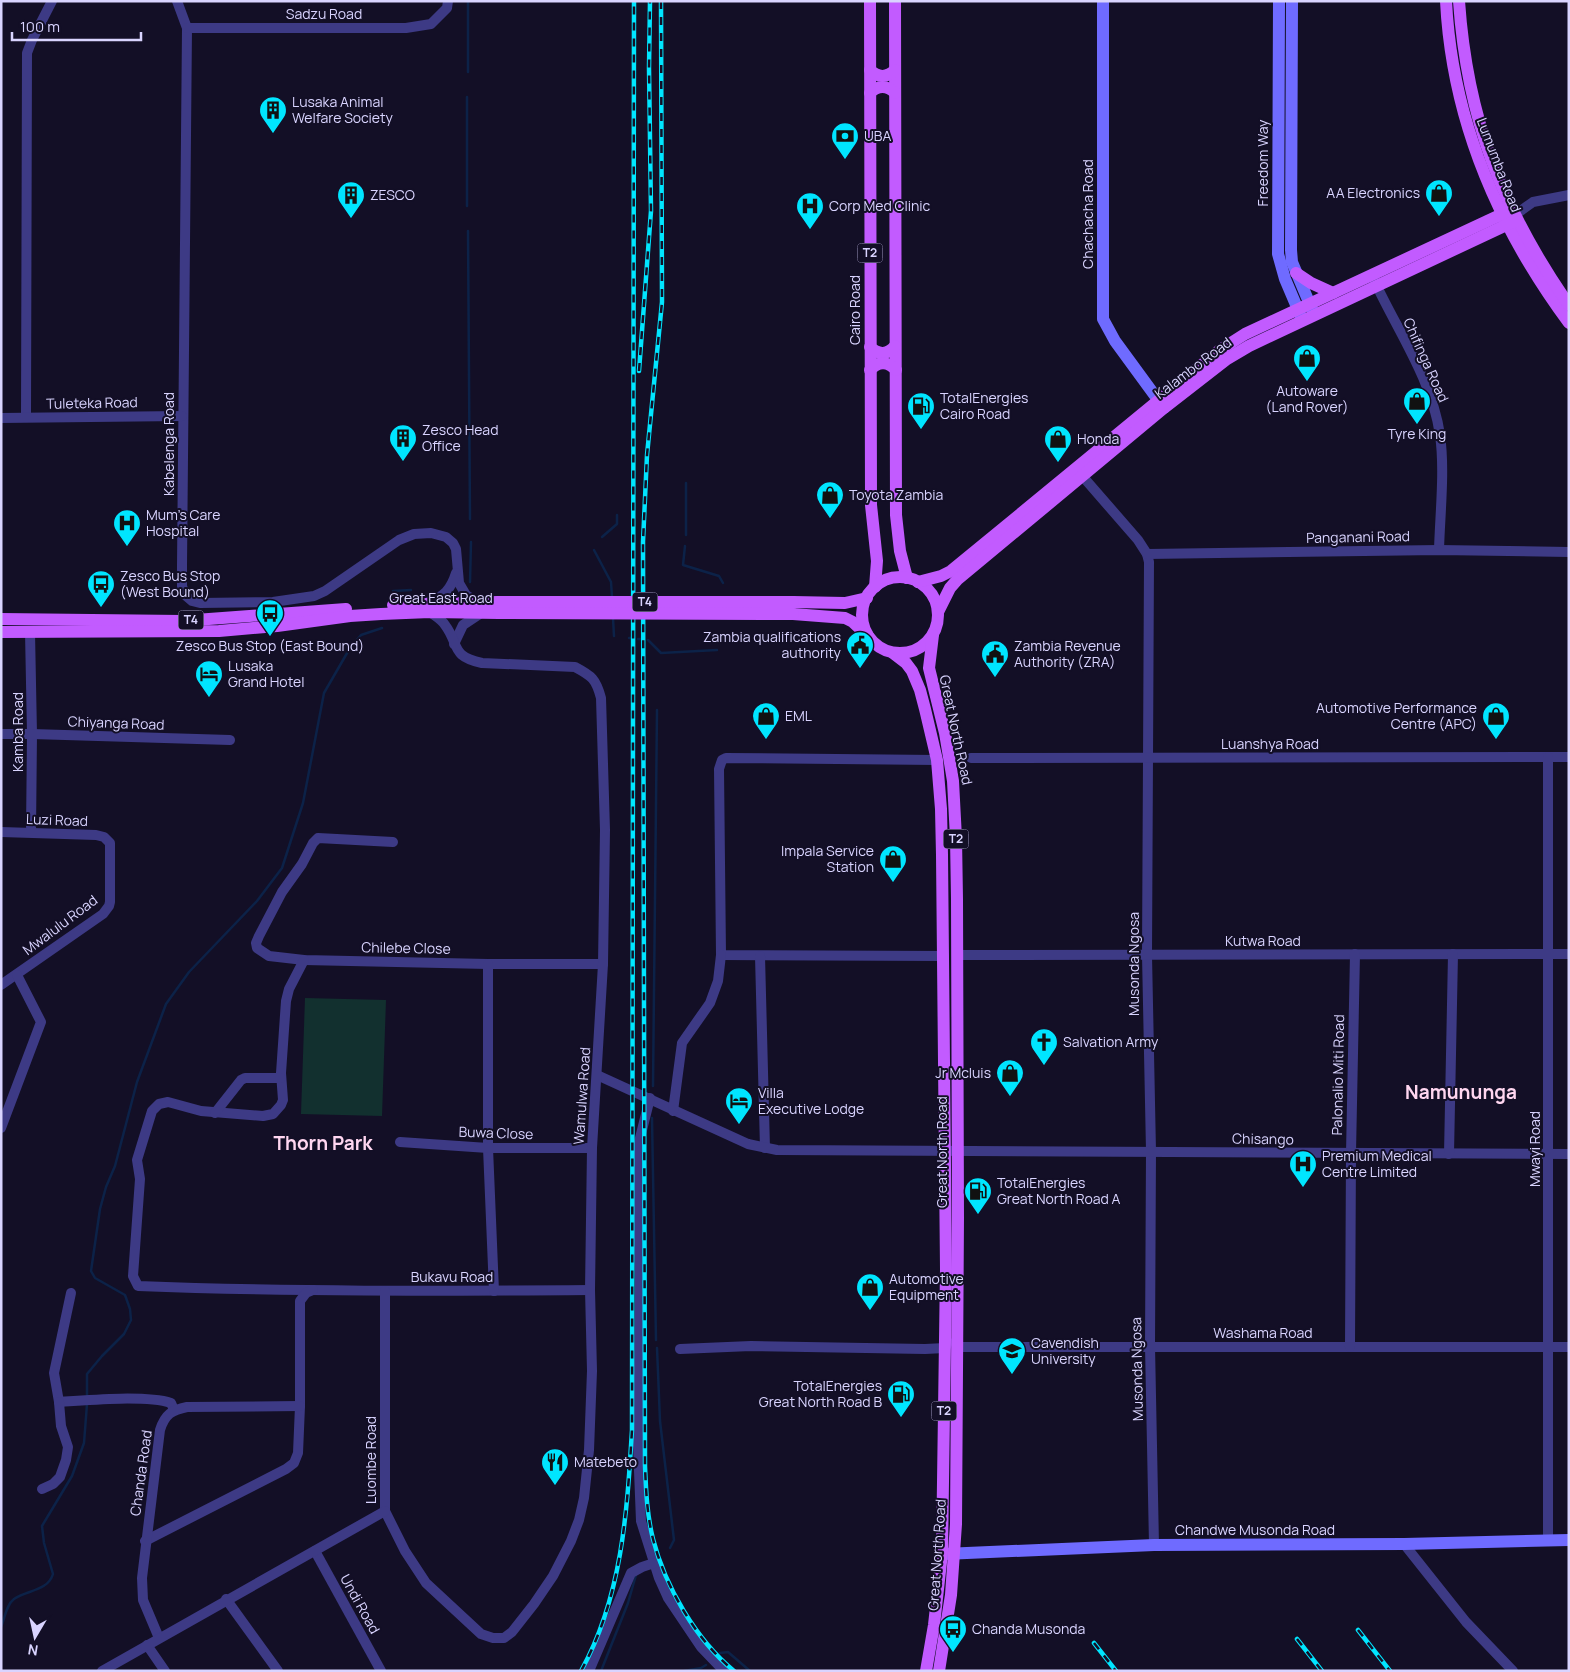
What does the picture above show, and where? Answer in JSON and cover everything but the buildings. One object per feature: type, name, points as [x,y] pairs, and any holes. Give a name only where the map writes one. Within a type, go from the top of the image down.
[{"type":"main road","name":"Cairo Road","points":[[870,1],[871,505],[877,561],[871,593]]},
{"type":"main road","name":"T2","points":[[895,1],[896,515],[900,551],[913,580]]},
{"type":"main road","name":"Lumumba Road","points":[[1446,1],[1449,37],[1461,102],[1478,159],[1511,217],[1569,305]]},
{"type":"main road","name":"Lumumba Road","points":[[1459,1],[1464,55],[1476,114],[1489,155],[1511,217],[1537,277],[1569,323]]},
{"type":"main road","points":[[870,70],[875,75],[882,76],[889,75],[895,70]]},
{"type":"main road","points":[[870,93],[875,88],[882,86],[889,88],[895,93]]},
{"type":"main road","name":"Kalambo Road","points":[[938,612],[950,588],[957,580],[1161,404],[1227,359],[1306,313],[1511,217]]},
{"type":"main road","points":[[1296,273],[1333,294]]},
{"type":"main road","name":"Kalambo Road","points":[[1306,313],[1333,294],[1374,281]]},
{"type":"main road","points":[[870,346],[882,353],[890,352],[896,346]]},
{"type":"main road","points":[[870,370],[882,363],[890,365],[896,370]]},
{"type":"main road","name":"Kalambo Road","points":[[913,580],[941,576],[951,571],[1080,472]]},
{"type":"main road","points":[[890,579],[913,580],[928,590],[935,600],[938,612],[933,635],[926,644],[904,654],[893,653],[873,641],[866,632],[863,620],[863,609],[871,593],[890,579]]},
{"type":"main road","name":"Great East Road","points":[[1,619],[182,620],[427,607],[793,608],[840,603],[871,593]]},
{"type":"main road","name":"Great East Road","points":[[1,632],[219,631],[277,626],[427,607]]},
{"type":"main road","name":"Great East Road","points":[[793,608],[850,620],[873,641]]},
{"type":"main road","name":"Great North Road","points":[[926,1671],[934,1625],[942,1553],[951,1347],[951,1151],[957,955],[955,804],[948,750],[928,668],[933,635]]},
{"type":"main road","name":"Great North Road","points":[[893,653],[906,663],[912,671],[920,690],[937,760],[941,809],[944,956],[957,1294],[951,1347],[958,1432],[955,1554],[947,1626],[939,1671]]},
{"type":"street","points":[[26,417],[27,59],[30,44],[52,1]]},
{"type":"street","name":"Kabelenga Road","points":[[177,1],[187,28],[182,416],[182,586],[185,595],[192,601],[216,604],[273,602],[314,596],[325,591],[399,540],[414,534],[431,533],[446,537],[453,543],[456,549],[456,572],[452,587],[427,607]]},
{"type":"street","name":"Sadzu Road","points":[[187,28],[406,28],[431,24],[447,8],[448,1]]},
{"type":"street","name":"Chachacha Road","points":[[1103,1],[1103,318],[1112,336],[1161,404]]},
{"type":"street","name":"Freedom Way","points":[[1279,1],[1278,254],[1280,265],[1306,313]]},
{"type":"street","name":"Freedom Way","points":[[1292,1],[1291,250],[1292,262],[1306,313]]},
{"type":"street","points":[[1511,217],[1534,202],[1569,195]]},
{"type":"street","name":"Chifinga Road","points":[[1374,281],[1422,376],[1437,421],[1442,452],[1439,550]]},
{"type":"street","name":"Tuleteka Road","points":[[1,418],[182,416]]},
{"type":"street","points":[[1080,472],[1148,554]]},
{"type":"street","name":"Panganani Road","points":[[1148,554],[1439,550],[1569,552]]},
{"type":"street","name":"Musonda Ngosa","points":[[1148,554],[1149,758],[1147,955],[1151,1151],[1150,1346],[1154,1545]]},
{"type":"street","name":"Kabelenga Road","points":[[456,572],[461,588],[478,607]]},
{"type":"street","name":"Wamulwa Road","points":[[427,607],[446,625],[454,644],[465,657],[475,662],[575,668],[595,680],[601,698],[605,830],[603,964],[592,1148],[590,1290],[592,1371],[590,1435],[584,1498],[579,1520],[571,1541],[553,1576],[512,1632],[508,1636],[499,1639]]},
{"type":"street","points":[[454,644],[463,625],[478,607]]},
{"type":"street","name":"Kamba Road","points":[[30,632],[31,832]]},
{"type":"street","name":"Chiyanga Road","points":[[1,734],[230,740]]},
{"type":"street","name":"Mwayi Road","points":[[1548,757],[1548,1540]]},
{"type":"street","name":"Luanshya Road","points":[[971,758],[1569,757]]},
{"type":"street","points":[[674,1111],[682,1043],[710,1003],[718,981],[721,955],[719,769],[722,760],[726,758],[937,760]]},
{"type":"street","name":"Luzi Road","points":[[1,832],[96,835],[110,843]]},
{"type":"street","name":"Chilebe Close","points":[[393,842],[318,838],[282,892],[258,936],[257,948],[269,956],[304,960],[488,964],[603,964]]},
{"type":"street","name":"Mwalulu Road","points":[[1,985],[106,910],[110,902],[110,843]]},
{"type":"street","name":"Palonalio Miti Road","points":[[1350,1347],[1354,954]]},
{"type":"street","points":[[1449,1154],[1454,954]]},
{"type":"street","name":"Kutwa Road","points":[[957,955],[1569,954]]},
{"type":"street","points":[[721,955],[944,956]]},
{"type":"street","points":[[760,956],[765,1148]]},
{"type":"street","points":[[215,1113],[263,1116],[274,1114],[281,1105],[283,1100],[281,1078],[286,1001],[289,989],[304,960]]},
{"type":"street","points":[[488,964],[488,1148],[494,1291]]},
{"type":"street","points":[[1,1128],[41,1022],[17,974]]},
{"type":"street","name":"Chisango","points":[[597,1075],[748,1144],[777,1150],[1569,1154]]},
{"type":"street","points":[[215,1113],[241,1080],[245,1078],[281,1078]]},
{"type":"street","points":[[650,1098],[637,1150],[640,1289],[638,1446],[641,1521],[654,1563],[668,1598],[701,1647],[724,1671]]},
{"type":"street","name":"Bukavu Road","points":[[215,1113],[195,1110],[168,1102],[159,1104],[152,1111],[137,1160],[140,1179],[133,1276],[138,1286],[223,1290],[265,1288],[385,1291],[590,1290]]},
{"type":"street","name":"Buwa Close","points":[[400,1142],[488,1148],[592,1148]]},
{"type":"street","points":[[145,1541],[290,1467],[294,1463],[298,1453],[300,1406],[300,1301],[306,1292],[314,1290]]},
{"type":"street","name":"Luombe Road","points":[[385,1291],[385,1510],[405,1551],[426,1583],[481,1634],[499,1639]]},
{"type":"street","points":[[42,1489],[53,1484],[60,1477],[68,1447],[61,1426],[54,1373],[71,1293]]},
{"type":"street","name":"Washama Road","points":[[680,1348],[751,1346],[1569,1347]]},
{"type":"street","points":[[59,1402],[163,1400],[171,1403],[174,1410],[187,1407],[300,1406]]},
{"type":"street","name":"Chanda Road","points":[[159,1638],[145,1608],[142,1594],[145,1541],[160,1430],[165,1417],[174,1410]]},
{"type":"street","points":[[102,1671],[385,1510]]},
{"type":"street","name":"Chandwe Musonda Road","points":[[942,1553],[1154,1545],[1404,1544],[1569,1540]]},
{"type":"street","points":[[1404,1544],[1466,1622],[1513,1671]]},
{"type":"street","name":"Undi Road","points":[[315,1551],[381,1671]]},
{"type":"street","points":[[589,1671],[631,1573],[654,1563]]},
{"type":"street","points":[[226,1599],[278,1671]]},
{"type":"street","points":[[147,1645],[165,1671]]},
{"type":"green space","points":[[305,998],[386,1000],[382,1116],[301,1114]]},
{"type":"waterway","points":[[468,1],[468,72]]},
{"type":"waterway","points":[[467,97],[467,206]]},
{"type":"waterway","points":[[468,231],[470,519]]},
{"type":"waterway","points":[[686,483],[686,535]]},
{"type":"waterway","points":[[602,537],[617,524],[617,515]]},
{"type":"waterway","points":[[470,582],[471,542]]},
{"type":"waterway","points":[[685,546],[683,565],[719,576],[723,583]]},
{"type":"waterway","points":[[594,550],[611,582],[612,597]]},
{"type":"waterway","points":[[393,591],[411,590]]},
{"type":"waterway","points":[[613,618],[614,636]]},
{"type":"waterway","points":[[87,1398],[87,1374],[124,1334],[131,1320],[130,1309],[125,1295],[95,1278],[91,1271],[100,1209],[106,1187],[115,1166],[137,1082],[166,1004],[189,972],[257,901],[282,868],[303,803],[324,693],[350,648],[361,635],[382,628]]},
{"type":"waterway","points":[[648,640],[661,653],[717,650]]},
{"type":"waterway","points":[[653,1086],[657,710]]},
{"type":"waterway","points":[[652,1118],[656,1340]]},
{"type":"waterway","points":[[657,1348],[660,1421],[674,1540],[670,1548]]},
{"type":"waterway","points":[[1,1627],[11,1602],[19,1596],[47,1584],[53,1574],[44,1543],[42,1526],[72,1476],[84,1443],[87,1404]]},
{"type":"waterway","points":[[601,1671],[628,1603],[636,1575]]},
{"type":"waterway","points":[[720,1653],[728,1652],[750,1671]]},
{"type":"waterway","points":[[684,1671],[701,1668],[706,1665]]},
{"type":"railway","points":[[581,1671],[595,1643],[606,1614],[614,1584],[628,1492],[632,1430],[634,1]]},
{"type":"railway","points":[[639,371],[651,211],[650,1]]},
{"type":"railway","points":[[661,1],[662,302],[647,455],[643,542],[645,1475],[651,1530],[665,1575],[695,1628],[707,1644],[734,1671]]},
{"type":"railway","points":[[1358,1630],[1390,1671]]},
{"type":"railway","points":[[1297,1639],[1322,1671]]},
{"type":"railway","points":[[1094,1643],[1116,1671]]},
{"type":"place","name":"Lusaka Animal Welfare Society","points":[[273,134]]},
{"type":"place","name":"UBA","points":[[845,160]]},
{"type":"place","name":"AA Electronics","points":[[1439,217]]},
{"type":"place","name":"ZESCO","points":[[351,219]]},
{"type":"place","name":"Corp Med Clinic","points":[[810,230]]},
{"type":"place","name":"Autoware (Land Rover)","points":[[1307,382]]},
{"type":"place","name":"Tyre King","points":[[1417,425]]},
{"type":"place","name":"TotalEnergies Cairo Road","points":[[921,430]]},
{"type":"place","name":"Zesco Head Office","points":[[403,462]]},
{"type":"place","name":"Honda","points":[[1058,463]]},
{"type":"place","name":"Toyota Zambia","points":[[830,519]]},
{"type":"place","name":"Mum's Care Hospital","points":[[127,547]]},
{"type":"place","name":"Zesco Bus Stop (West Bound)","points":[[101,608]]},
{"type":"place","name":"Zesco Bus Stop (East Bound)","points":[[270,637]]},
{"type":"place","name":"Zambia qualifications authority","points":[[860,669]]},
{"type":"place","name":"Zambia Revenue Authority (ZRA)","points":[[995,678]]},
{"type":"place","name":"Lusaka Grand Hotel","points":[[209,698]]},
{"type":"place","name":"EML","points":[[766,740]]},
{"type":"place","name":"Automotive Performance Centre (APC)","points":[[1496,740]]},
{"type":"place","name":"Impala Service Station","points":[[893,883]]},
{"type":"place","name":"Salvation Army","points":[[1044,1066]]},
{"type":"place","name":"Jr Mcluis","points":[[1010,1097]]},
{"type":"place","name":"Villa Executive Lodge","points":[[739,1125]]},
{"type":"place","name":"Premium Medical Centre Limited","points":[[1303,1188]]},
{"type":"place","name":"TotalEnergies Great North Road A","points":[[978,1215]]},
{"type":"place","name":"Automotive Equipment","points":[[870,1311]]},
{"type":"place","name":"Cavendish University","points":[[1012,1375]]},
{"type":"place","name":"TotalEnergies Great North Road B","points":[[901,1418]]},
{"type":"place","name":"Matebeto","points":[[555,1486]]},
{"type":"place","name":"Chanda Musonda","points":[[953,1653]]},
{"type":"district","name":"Namununga","points":[[1461,1092]]},
{"type":"district","name":"Thorn Park","points":[[323,1143]]}]
